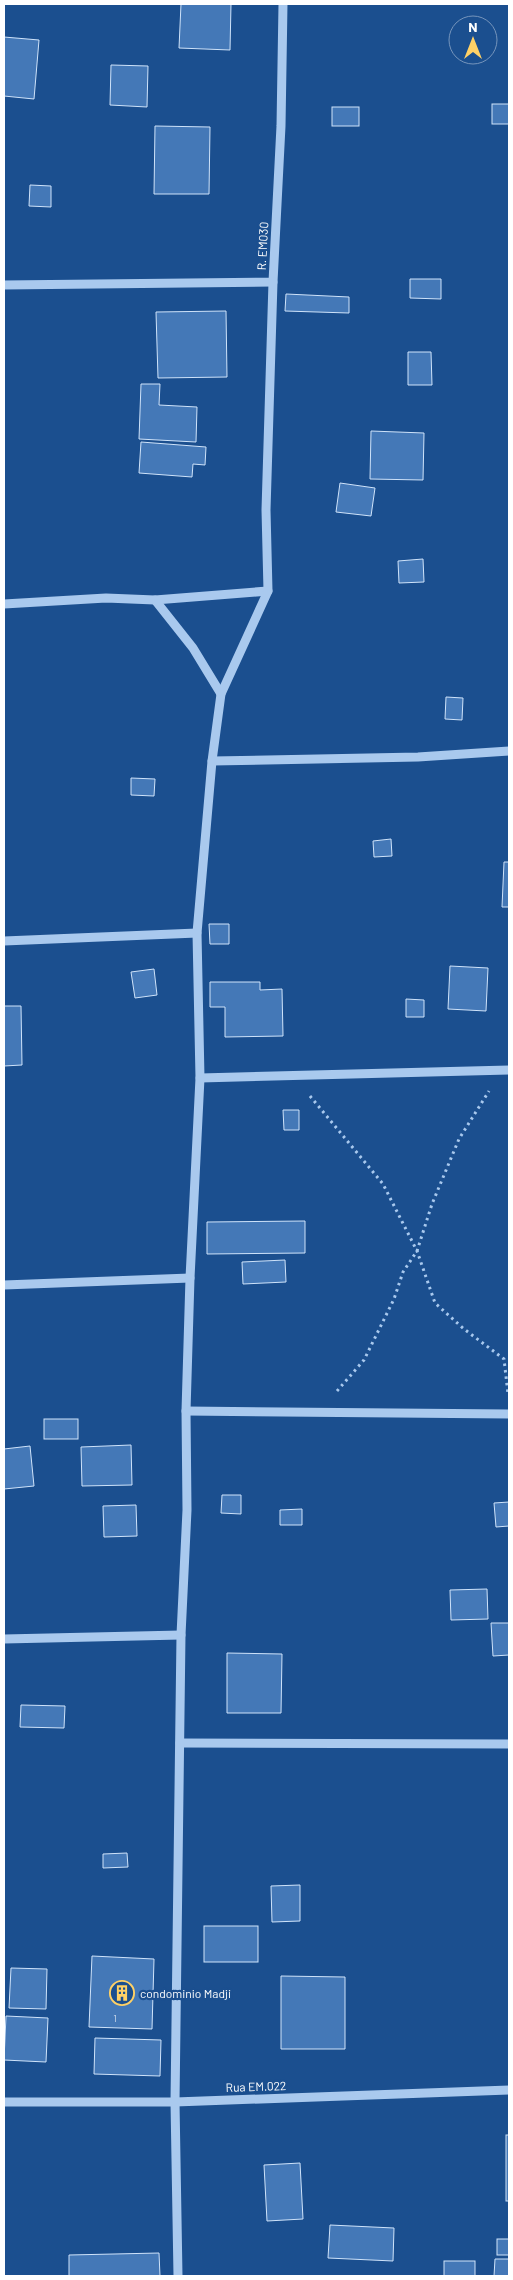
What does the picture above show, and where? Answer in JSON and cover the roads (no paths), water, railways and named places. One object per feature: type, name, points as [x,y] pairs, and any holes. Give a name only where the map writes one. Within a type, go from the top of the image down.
[{"type":"street","name":"R. EM030","points":[[4,285],[273,282],[281,126],[283,4]]},
{"type":"street","points":[[178,2276],[175,2102],[181,1634],[187,1510],[186,1411],[190,1278],[200,1078],[197,933],[212,761],[222,694],[268,591],[266,510],[273,282]]},
{"type":"street","points":[[4,604],[106,598],[155,600],[268,591]]},
{"type":"street","points":[[155,600],[193,648],[222,694]]},
{"type":"street","points":[[212,761],[418,757],[509,751]]},
{"type":"street","points":[[4,941],[197,933]]},
{"type":"street","points":[[200,1078],[507,1070]]},
{"type":"street","points":[[4,1285],[190,1278]]},
{"type":"street","points":[[186,1411],[509,1414]]},
{"type":"street","points":[[4,1640],[181,1634]]},
{"type":"street","points":[[180,1743],[509,1744]]},
{"type":"street","name":"Rua EM.022","points":[[4,2102],[175,2102],[509,2090]]},
{"type":"place","name":"condominio Madji","points":[[122,1993]]}]
